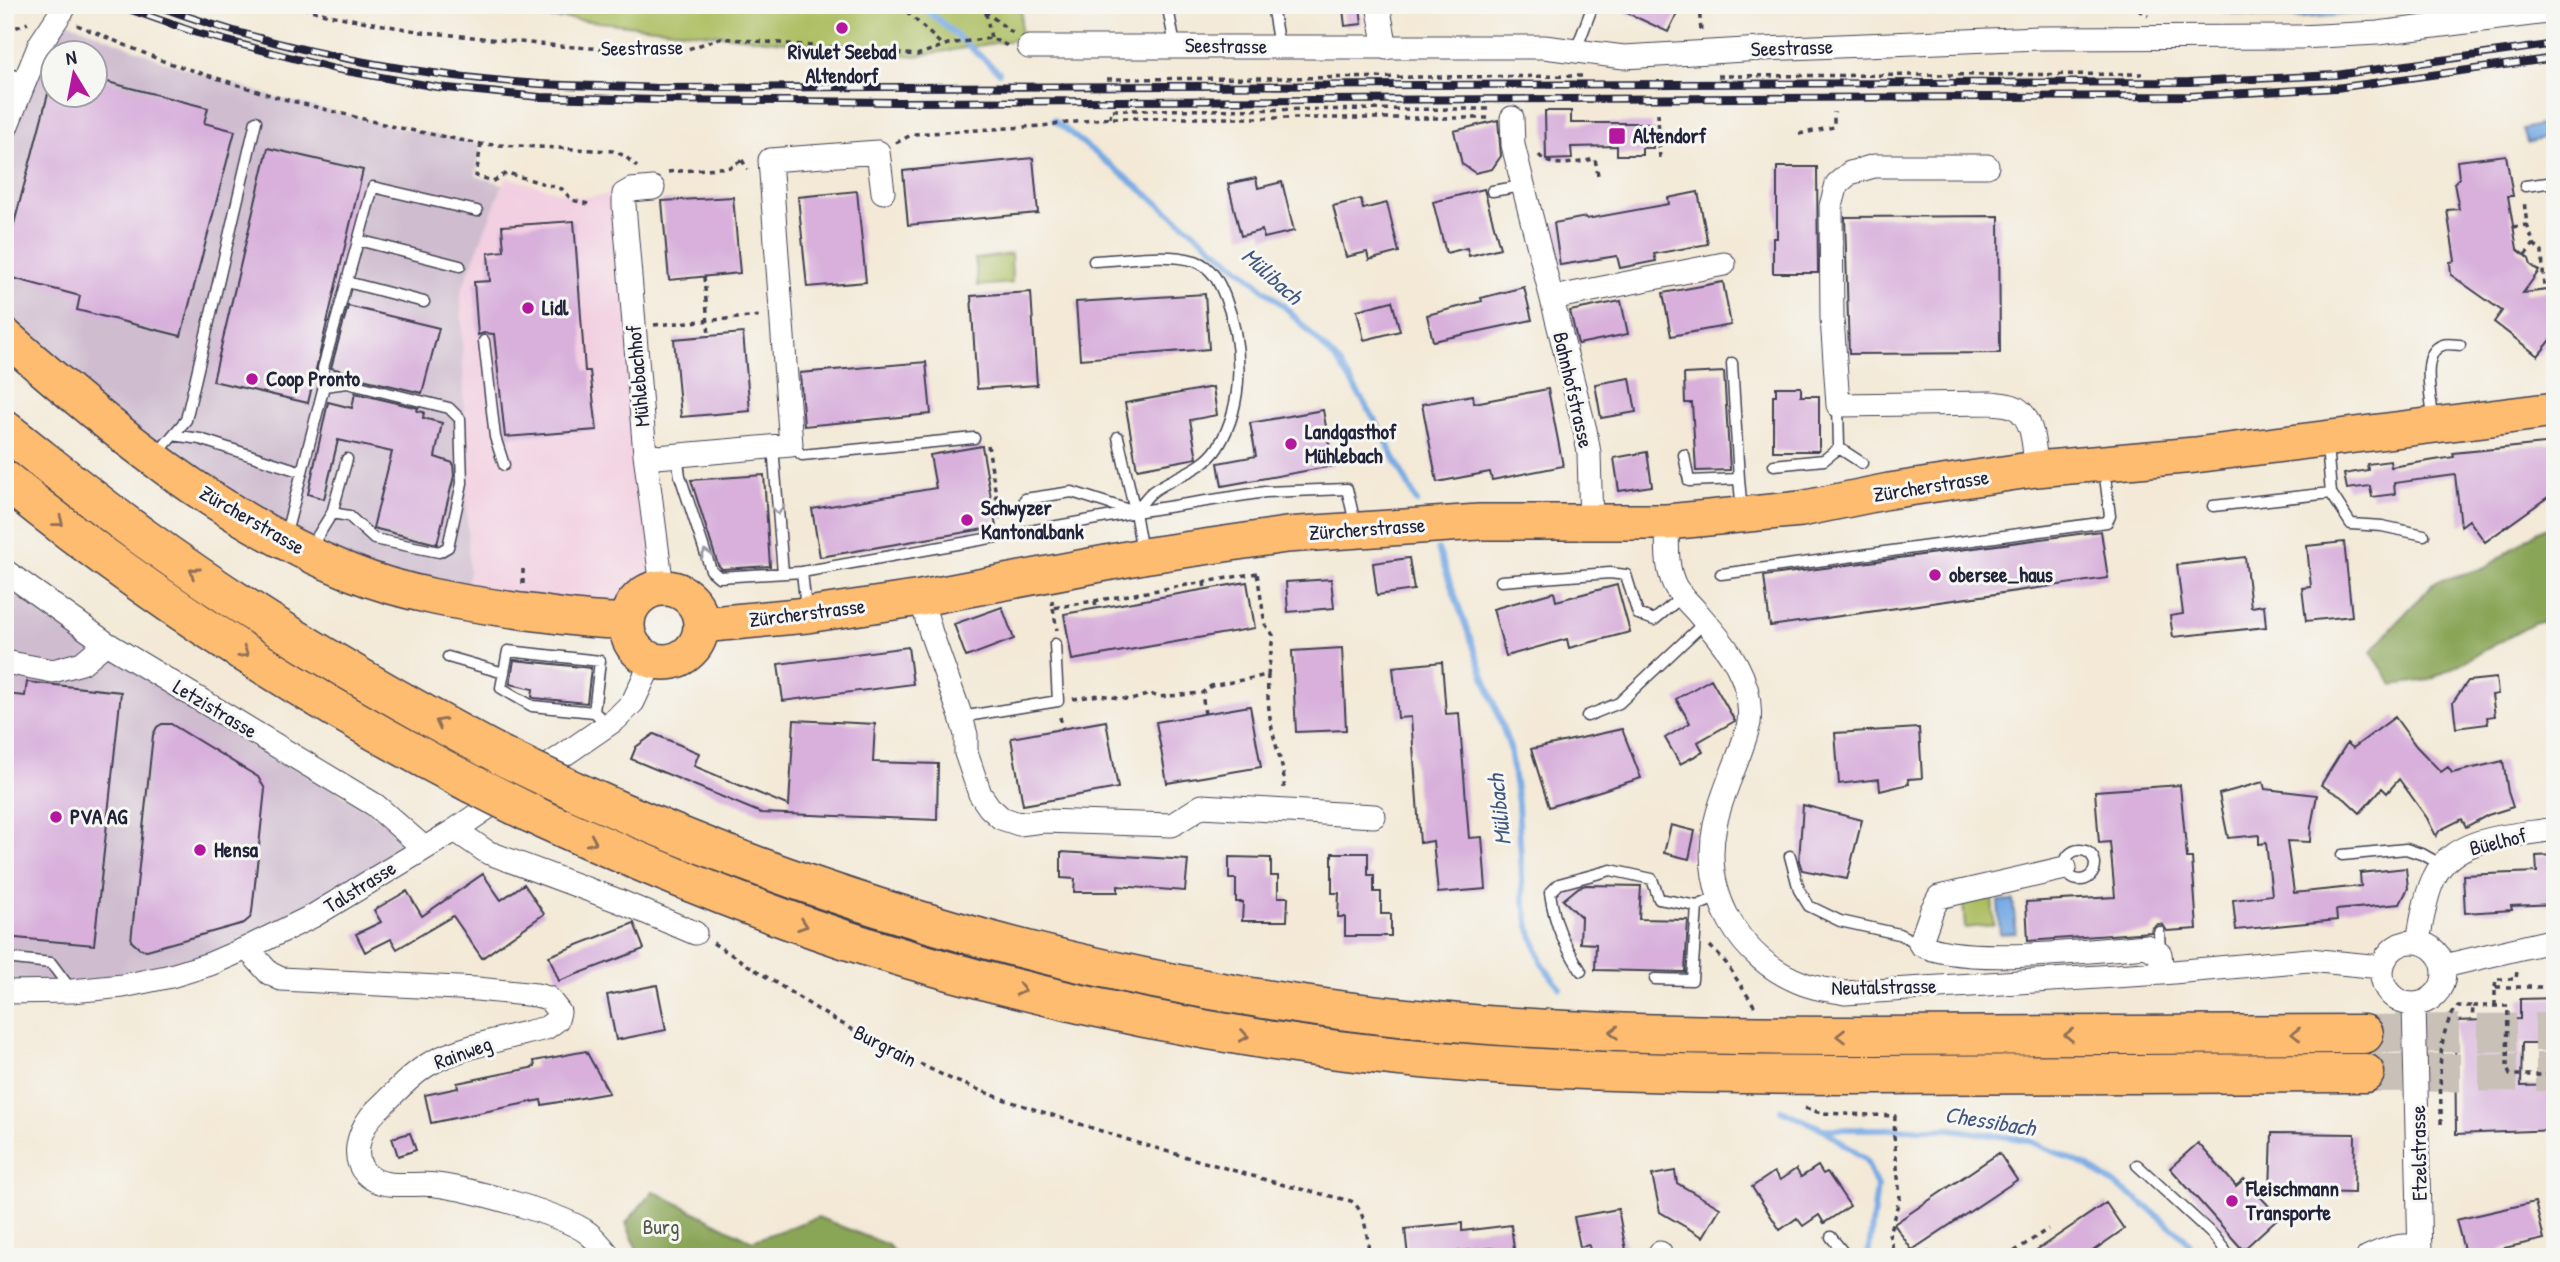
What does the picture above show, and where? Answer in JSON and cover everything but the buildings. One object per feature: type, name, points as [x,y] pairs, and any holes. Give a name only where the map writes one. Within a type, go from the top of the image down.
[{"type":"highway","points":[[5,429],[144,538],[234,599],[379,689],[500,755],[699,845],[800,883],[986,942],[1180,985],[1343,1011],[1524,1027],[1689,1035],[2364,1034]]},
{"type":"highway","points":[[5,480],[122,569],[240,651],[378,733],[530,813],[710,891],[870,948],[1046,997],[1179,1025],[1278,1041],[1436,1060],[1674,1073],[2365,1073]]},
{"type":"main road","name":"Zürcherstrasse","points":[[5,336],[92,412],[163,447],[207,495],[296,546],[351,573],[411,592],[503,609],[626,621]]},
{"type":"main road","name":"Zürcherstrasse","points":[[701,625],[807,615],[921,598],[1143,556],[1286,535],[1479,522],[1667,522],[1742,515],[1801,509],[1889,491],[2036,469],[2196,455],[2555,410]]},
{"type":"main road","points":[[662,587],[685,594],[694,602],[699,613],[700,636],[686,655],[676,660],[652,661],[635,649],[626,631],[626,621],[630,608],[638,598],[662,587]]},
{"type":"street","points":[[1378,5],[1386,48]]},
{"type":"street","name":"Seestrasse","points":[[1029,47],[1544,47],[1625,57],[2039,38],[2300,37],[2378,33],[2555,11]]},
{"type":"street","points":[[5,130],[40,44],[63,12]]},
{"type":"street","name":"Bahnhofstrasse","points":[[1503,114],[1585,430],[1591,524]]},
{"type":"street","points":[[639,454],[657,457],[782,446],[770,160],[878,152],[883,192]]},
{"type":"street","points":[[1987,166],[1874,166],[1850,173],[1837,184],[1831,206],[1832,318],[1838,405],[1991,403],[2013,406],[2024,415],[2031,433],[2036,469]]},
{"type":"street","name":"Mühlebachhof","points":[[655,177],[624,194],[639,454],[662,587]]},
{"type":"street","points":[[1552,298],[1724,264]]},
{"type":"street","name":"Neutalstrasse","points":[[1667,522],[1669,564],[1676,588],[1736,662],[1743,677],[1751,710],[1744,744],[1715,825],[1707,902],[1729,922],[1756,954],[1774,969],[1824,989],[1846,993],[2160,953],[2309,960],[2381,967]]},
{"type":"street","name":"Letzistrasse","points":[[5,571],[106,643],[375,805],[424,848]]},
{"type":"street","points":[[921,598],[961,717],[966,734],[966,753],[980,794],[989,807],[1002,818],[1018,824],[1043,821],[1172,825],[1202,806],[1374,816]]},
{"type":"street","points":[[5,662],[53,671],[82,663],[106,643]]},
{"type":"street","name":"Talstrasse","points":[[5,992],[72,992],[123,986],[171,976],[210,964],[313,916],[455,830],[601,718],[633,702],[652,661]]},
{"type":"street","name":"Büelhof","points":[[2417,941],[2433,878],[2446,860],[2470,844],[2555,829]]},
{"type":"street","points":[[455,830],[487,852],[619,901],[695,933]]},
{"type":"street","name":"Neutalstrasse","points":[[2065,868],[1939,897],[1920,944],[1932,951],[1975,955],[2146,947],[2160,953]]},
{"type":"street","points":[[2444,966],[2555,940]]},
{"type":"street","points":[[2417,941],[2430,946],[2439,954],[2444,966],[2444,979],[2438,991],[2428,1000],[2414,1004],[2399,1001],[2389,993],[2382,981],[2381,967],[2388,953],[2401,943],[2417,941]]},
{"type":"street","name":"Rainweg","points":[[247,948],[269,973],[281,979],[477,989],[536,995],[548,998],[554,1003],[559,1012],[557,1020],[546,1028],[466,1050],[430,1063],[419,1071],[372,1115],[360,1136],[357,1155],[365,1172],[376,1181],[450,1187],[555,1217],[588,1233],[610,1257]]},
{"type":"street","name":"Etzelstrasse","points":[[2414,1004],[2420,1252]]},
{"type":"street","name":"Etzelstrasse","points":[[2368,1257],[2388,1249],[2410,1245],[2420,1252]]},
{"type":"lane","points":[[1272,5],[1279,47]]},
{"type":"lane","points":[[1576,50],[1594,5]]},
{"type":"lane","points":[[1168,8],[1175,46]]},
{"type":"lane","points":[[5,70],[26,82]]},
{"type":"lane","points":[[163,447],[186,419],[256,121]]},
{"type":"lane","points":[[2525,186],[2555,182]]},
{"type":"lane","points":[[1492,191],[1523,186]]},
{"type":"lane","points":[[296,546],[302,472],[324,386],[323,368],[373,187],[477,211]]},
{"type":"lane","points":[[358,240],[460,266]]},
{"type":"lane","points":[[1094,261],[1173,257],[1198,262],[1217,277],[1237,337],[1239,366],[1232,416],[1217,449],[1193,470],[1151,492],[1135,512]]},
{"type":"lane","points":[[347,282],[424,302]]},
{"type":"lane","points":[[484,341],[495,437],[505,465]]},
{"type":"lane","points":[[2433,425],[2427,370],[2432,352],[2443,345],[2460,345]]},
{"type":"lane","points":[[1732,363],[1742,515]]},
{"type":"lane","points":[[324,386],[347,383],[449,408],[460,419],[462,482],[448,547],[439,552],[374,539],[349,516],[332,513]]},
{"type":"lane","points":[[1838,405],[1839,449]]},
{"type":"lane","points":[[1118,437],[1143,556]]},
{"type":"lane","points":[[783,573],[782,446],[802,455],[974,438]]},
{"type":"lane","points":[[2326,438],[2332,493],[2351,524],[2382,526],[2424,535]]},
{"type":"lane","points":[[163,447],[200,439],[302,472]]},
{"type":"lane","points":[[1839,449],[1862,463]]},
{"type":"lane","points":[[1774,465],[1824,460],[1839,449]]},
{"type":"lane","points":[[677,455],[680,476],[711,570],[719,578],[802,572],[1135,512],[1265,492],[1347,489],[1356,530]]},
{"type":"lane","points":[[1684,455],[1689,481],[1739,479]]},
{"type":"lane","points":[[296,546],[332,513],[347,459]]},
{"type":"lane","points":[[1721,574],[2107,522],[2110,516],[2103,463]]},
{"type":"lane","points":[[1025,499],[1072,492],[1135,512]]},
{"type":"lane","points":[[2213,506],[2332,493]]},
{"type":"lane","points":[[802,572],[807,615]]},
{"type":"lane","points":[[1501,581],[1610,573],[1626,575],[1638,614],[1654,620],[1683,596]]},
{"type":"lane","points":[[1587,716],[1619,703],[1705,622]]},
{"type":"lane","points":[[961,717],[1058,701],[1055,643]]},
{"type":"lane","points":[[508,651],[600,661],[601,718],[532,706],[501,688],[508,651]]},
{"type":"lane","points":[[448,657],[504,673]]},
{"type":"lane","points":[[2342,855],[2406,849],[2442,865]]},
{"type":"lane","name":"Neutalstrasse","points":[[1790,856],[1799,890],[1809,906],[1840,921],[1899,934],[1920,944]]},
{"type":"lane","points":[[1581,971],[1559,934],[1550,893],[1559,884],[1611,870],[1652,879],[1659,899],[1707,902],[1692,980],[1655,979]]},
{"type":"lane","points":[[5,958],[51,962],[72,992]]},
{"type":"lane","points":[[2137,1165],[2214,1236],[2230,1257]]},
{"type":"lane","points":[[1831,1237],[1847,1257]]},
{"type":"path","name":"Seestrasse","points":[[293,5],[329,15],[422,32],[650,52],[685,50],[721,38],[917,55],[946,45],[985,39]]},
{"type":"path","points":[[900,5],[946,45]]},
{"type":"path","points":[[978,5],[1029,47]]},
{"type":"path","points":[[1699,5],[1700,26]]},
{"type":"path","points":[[1968,5],[2053,8],[2054,5]]},
{"type":"path","points":[[63,12],[163,61],[275,97],[395,127],[481,144],[613,151],[625,156],[638,169],[655,177],[732,167],[758,149],[770,160]]},
{"type":"path","points":[[986,12],[991,38]]},
{"type":"path","points":[[1110,118],[1111,110],[1503,114]]},
{"type":"path","points":[[1658,113],[1660,162]]},
{"type":"path","points":[[1799,134],[1834,127],[1834,113]]},
{"type":"path","points":[[878,152],[913,134],[1095,122],[1110,118],[1503,114]]},
{"type":"path","points":[[481,144],[476,176],[493,181],[507,173],[562,189],[572,200],[592,205]]},
{"type":"path","points":[[1536,147],[1542,159],[1548,162],[1571,163],[1595,159],[1598,175]]},
{"type":"path","points":[[742,160],[748,171]]},
{"type":"path","points":[[2525,186],[2522,193],[2527,225],[2534,244],[2542,252],[2544,289]]},
{"type":"path","points":[[2513,228],[2527,225]]},
{"type":"path","points":[[2525,255],[2534,244]]},
{"type":"path","points":[[704,277],[709,336]]},
{"type":"path","points":[[643,326],[763,316]]},
{"type":"path","points":[[987,444],[1002,536]]},
{"type":"path","points":[[523,564],[523,580]]},
{"type":"path","points":[[1256,565],[1265,624],[1273,635],[1267,699],[1276,743],[1283,758],[1284,811]]},
{"type":"path","points":[[1055,643],[1058,636],[1053,607],[1257,573]]},
{"type":"path","points":[[1203,582],[1205,590]]},
{"type":"path","points":[[1095,601],[1096,608]]},
{"type":"path","points":[[1058,701],[1099,695],[1131,700],[1150,694],[1158,698],[1202,693],[1211,686],[1268,675]]},
{"type":"path","points":[[1202,693],[1205,714]]},
{"type":"path","name":"Burgrain","points":[[695,933],[828,1016],[953,1080],[1138,1143],[1356,1204],[1367,1234],[1369,1257]]},
{"type":"path","points":[[1704,940],[1726,963],[1755,1008]]},
{"type":"path","points":[[2495,1006],[2496,979],[2516,979]]},
{"type":"path","points":[[2495,988],[2555,987]]},
{"type":"path","points":[[2441,1132],[2442,1044],[2446,1025],[2458,1006],[2508,1006],[2507,1068],[2510,1075],[2555,1075]]},
{"type":"path","points":[[2472,1020],[2473,1006]]},
{"type":"path","points":[[1805,1108],[1821,1113],[1895,1116],[1894,1136],[1900,1198],[1889,1233],[1895,1257]]},
{"type":"path","points":[[2006,1257],[2048,1229]]},
{"type":"shaded area","points":[[59,18],[107,38],[49,38]]},
{"type":"shaded area","points":[[108,38],[163,61],[275,97],[395,127],[481,144],[476,176],[503,184],[461,292],[469,573],[464,603],[307,553],[5,336],[5,124],[38,59],[38,108],[108,108]]},
{"type":"shaded area","points":[[506,177],[578,197],[624,194],[662,587],[638,598],[630,608],[464,603],[469,573],[461,292]]},
{"type":"shaded area","points":[[5,571],[424,848],[210,964],[5,992]]},
{"type":"green space","name":"Rivulet Seebad Altendorf","points":[[561,5],[1022,5],[1020,39],[916,56],[562,18]]},
{"type":"green space","points":[[1011,254],[1012,283],[978,286],[975,259]]},
{"type":"green space","points":[[2555,524],[2555,619],[2533,624],[2430,680],[2393,685],[2371,652],[2435,582],[2485,568],[2538,531]]},
{"type":"green space","points":[[1992,896],[1994,925],[1965,928],[1963,902]]},
{"type":"green space","name":"Burg","points":[[653,1191],[752,1241],[818,1217],[888,1245],[898,1257],[640,1257],[626,1223]]},
{"type":"water","points":[[408,5],[559,5],[560,19],[413,6]]},
{"type":"water","points":[[2203,5],[2436,5],[2349,15],[2287,18],[2257,17]]},
{"type":"water","points":[[2555,121],[2555,135],[2527,143],[2523,129]]},
{"type":"water","points":[[2013,900],[2016,933],[2000,934],[1998,901]]},
{"type":"waterway","name":"Mülibach","points":[[921,5],[999,72]]},
{"type":"waterway","name":"Mülibach","points":[[1054,120],[1244,272],[1288,310],[1339,363],[1375,420],[1417,502]]},
{"type":"waterway","name":"Mülibach","points":[[1438,549],[1510,748],[1518,803],[1523,896],[1529,926],[1542,964],[1560,988]]},
{"type":"waterway","points":[[1781,1110],[1823,1129],[1866,1160],[1877,1187],[1868,1257]]},
{"type":"waterway","name":"Chessibach","points":[[1823,1129],[1950,1129],[2027,1140],[2087,1166],[2138,1200],[2185,1238],[2198,1257]]},
{"type":"tunnel","points":[[2364,1034],[2555,1032]]},
{"type":"tunnel","points":[[2365,1073],[2555,1072]]},
{"type":"railway","points":[[117,5],[197,33],[335,69],[437,87],[540,97],[657,100],[901,102],[2189,96],[2336,88],[2555,58]]},
{"type":"railway","points":[[155,5],[248,35],[393,67],[540,84],[657,88],[2189,82],[2336,75],[2555,44]]},
{"type":"place","name":"Rivulet Seebad Altendorf","points":[[842,28]]},
{"type":"place","name":"Altendorf","points":[[1617,136]]},
{"type":"place","name":"Lidl","points":[[528,308]]},
{"type":"place","name":"Coop Pronto","points":[[252,379]]},
{"type":"place","name":"Landgasthof Mühlebach","points":[[1291,444]]},
{"type":"place","name":"Schwyzer Kantonalbank","points":[[967,520]]},
{"type":"place","name":"obersee_haus","points":[[1935,575]]},
{"type":"place","name":"PVA AG","points":[[56,817]]},
{"type":"place","name":"Hensa","points":[[200,850]]},
{"type":"place","name":"Fleischmann Transporte","points":[[2232,1201]]}]
